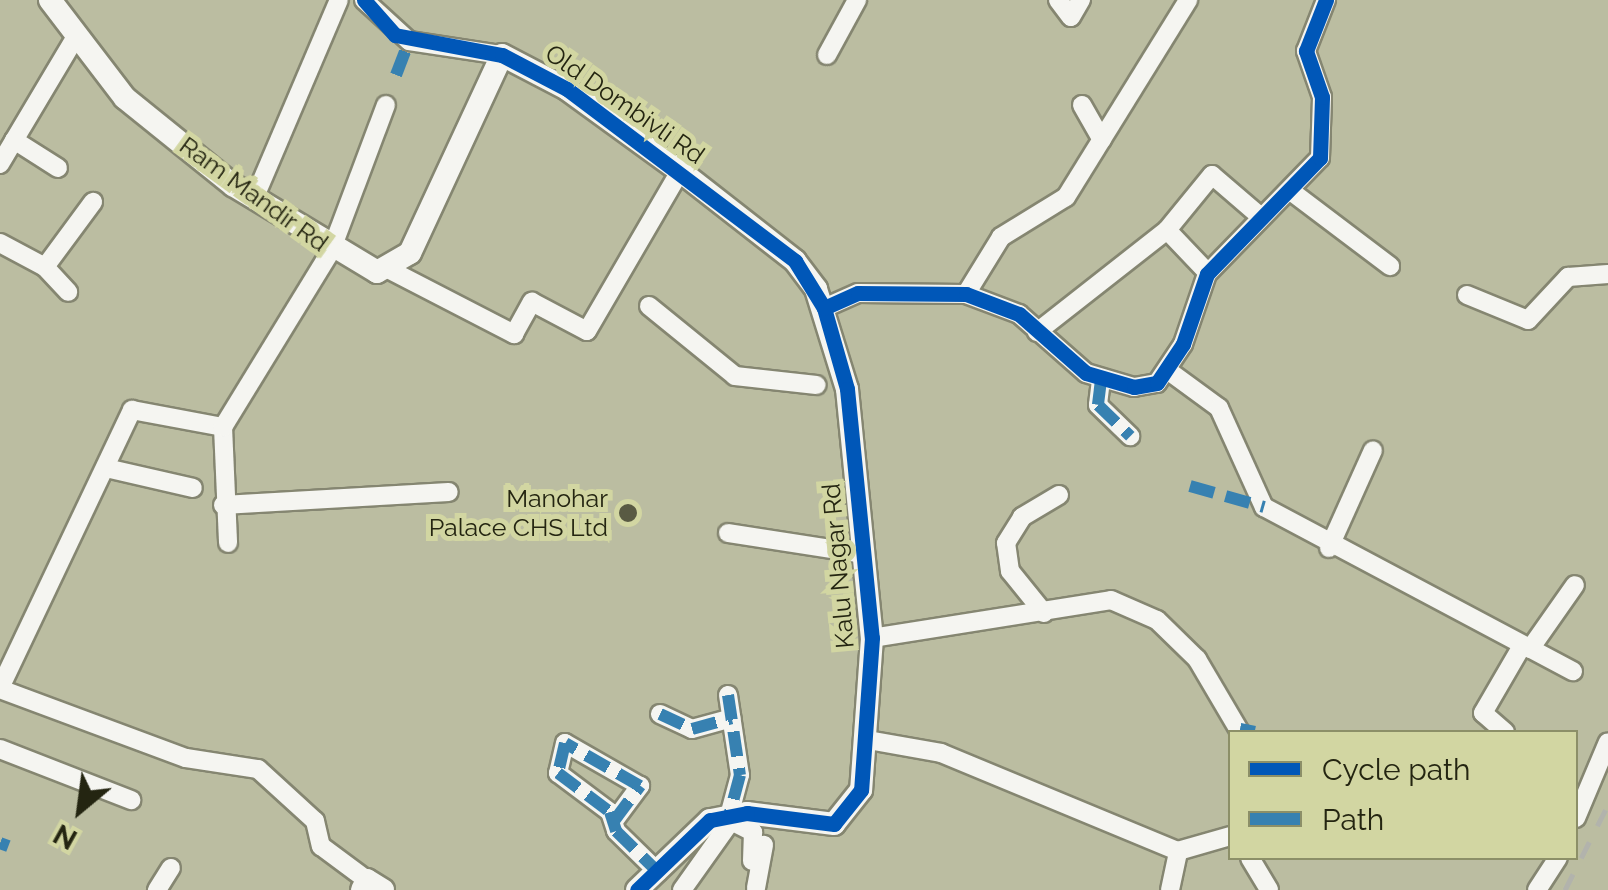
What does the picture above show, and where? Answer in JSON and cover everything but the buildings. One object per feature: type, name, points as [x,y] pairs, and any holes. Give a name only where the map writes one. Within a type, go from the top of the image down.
[{"type":"street","points":[[254,199],[339,0]]},
{"type":"street","name":"Old Dombivli Rd","points":[[364,0],[409,41],[502,55],[567,88],[795,261],[824,308]]},
{"type":"street","points":[[827,54],[857,0]]},
{"type":"street","points":[[1058,0],[1072,17],[1082,0]]},
{"type":"street","points":[[966,294],[1001,238],[1050,214],[1102,140],[1188,0]]},
{"type":"street","name":"Ram Mandir Rd","points":[[55,1],[125,98],[254,199],[331,251],[390,270]]},
{"type":"street","points":[[824,308],[858,293],[966,294],[1005,306],[1101,380],[1148,386],[1170,372],[1208,273],[1260,216],[1292,192],[1324,146],[1306,51],[1318,2]]},
{"type":"street","points":[[0,164],[77,35]]},
{"type":"street","points":[[502,55],[410,253],[390,270],[514,334],[532,302],[587,331],[680,171]]},
{"type":"street","points":[[228,543],[223,506],[223,427],[331,251],[386,104]]},
{"type":"street","points":[[1082,105],[1102,140]]},
{"type":"street","points":[[14,140],[58,168]]},
{"type":"street","points":[[1037,332],[1167,230],[1212,175],[1260,216]]},
{"type":"street","points":[[1292,192],[1390,266]]},
{"type":"street","points":[[45,267],[93,202]]},
{"type":"street","points":[[1167,230],[1208,273]]},
{"type":"street","points":[[0,243],[45,267],[68,292]]},
{"type":"street","points":[[1467,295],[1528,320],[1568,278],[1608,274]]},
{"type":"street","points":[[649,306],[735,376],[818,385],[846,383]]},
{"type":"street","name":"Kalu Nagar Rd","points":[[730,812],[841,822],[861,790],[868,740],[872,638],[846,383],[824,308]]},
{"type":"street","points":[[1170,372],[1219,408],[1264,508],[1329,548],[1448,598],[1573,672]]},
{"type":"street","points":[[1101,380],[1098,405],[1130,436]]},
{"type":"street","points":[[223,427],[132,410],[0,689],[186,758],[258,769],[315,820],[321,846],[371,887]]},
{"type":"street","points":[[1329,548],[1373,450]]},
{"type":"street","points":[[106,468],[193,488]]},
{"type":"street","points":[[223,506],[449,492]]},
{"type":"street","points":[[1044,613],[1010,571],[1006,543],[1022,516],[1059,495]]},
{"type":"street","points":[[728,533],[864,554]]},
{"type":"street","points":[[1503,730],[1484,714],[1526,647],[1575,585]]},
{"type":"street","points":[[872,638],[1110,600],[1158,620],[1197,659],[1244,730]]},
{"type":"street","points":[[682,890],[710,820],[730,812],[740,775],[728,696]]},
{"type":"street","points":[[660,714],[692,729],[732,718]]},
{"type":"street","points":[[868,740],[941,753],[1178,852],[1228,837]]},
{"type":"street","points":[[1578,813],[1608,742]]},
{"type":"street","points":[[614,821],[640,786],[566,743],[554,768],[614,821],[658,872]]},
{"type":"street","points":[[0,749],[131,800]]},
{"type":"street","points":[[756,888],[761,814]]},
{"type":"street","points":[[638,890],[658,872],[697,858],[731,821],[753,832],[752,860]]},
{"type":"street","points":[[1170,890],[1178,852]]},
{"type":"street","points":[[1537,890],[1557,860]]},
{"type":"street","points":[[157,890],[171,868]]},
{"type":"street","points":[[1259,874],[1288,890]]},
{"type":"railway","points":[[1565,890],[1608,805]]},
{"type":"marked path","points":[[396,75],[409,41]]},
{"type":"marked path","points":[[1101,380],[1098,405],[1130,436]]},
{"type":"marked path","points":[[1190,486],[1264,507]]},
{"type":"marked path","points":[[728,695],[740,775],[730,813]]},
{"type":"marked path","points":[[660,714],[692,729],[732,718]]},
{"type":"marked path","points":[[1240,729],[1245,730]]},
{"type":"marked path","points":[[614,821],[640,786],[565,743],[558,773],[610,812],[616,831],[658,872]]},
{"type":"marked path","points":[[0,843],[8,846]]},
{"type":"cycle path","points":[[364,0],[395,35],[502,55],[567,89],[795,261],[824,308],[847,389],[872,638],[861,790],[834,824],[747,813],[710,820],[637,890]]},
{"type":"cycle path","points":[[824,308],[858,293],[966,294],[1019,314],[1086,373],[1134,387],[1157,383],[1183,344],[1207,274],[1320,158],[1322,97],[1306,51],[1326,0]]},
{"type":"place","name":"Manohar Palace CHS Ltd","points":[[628,513]]}]
